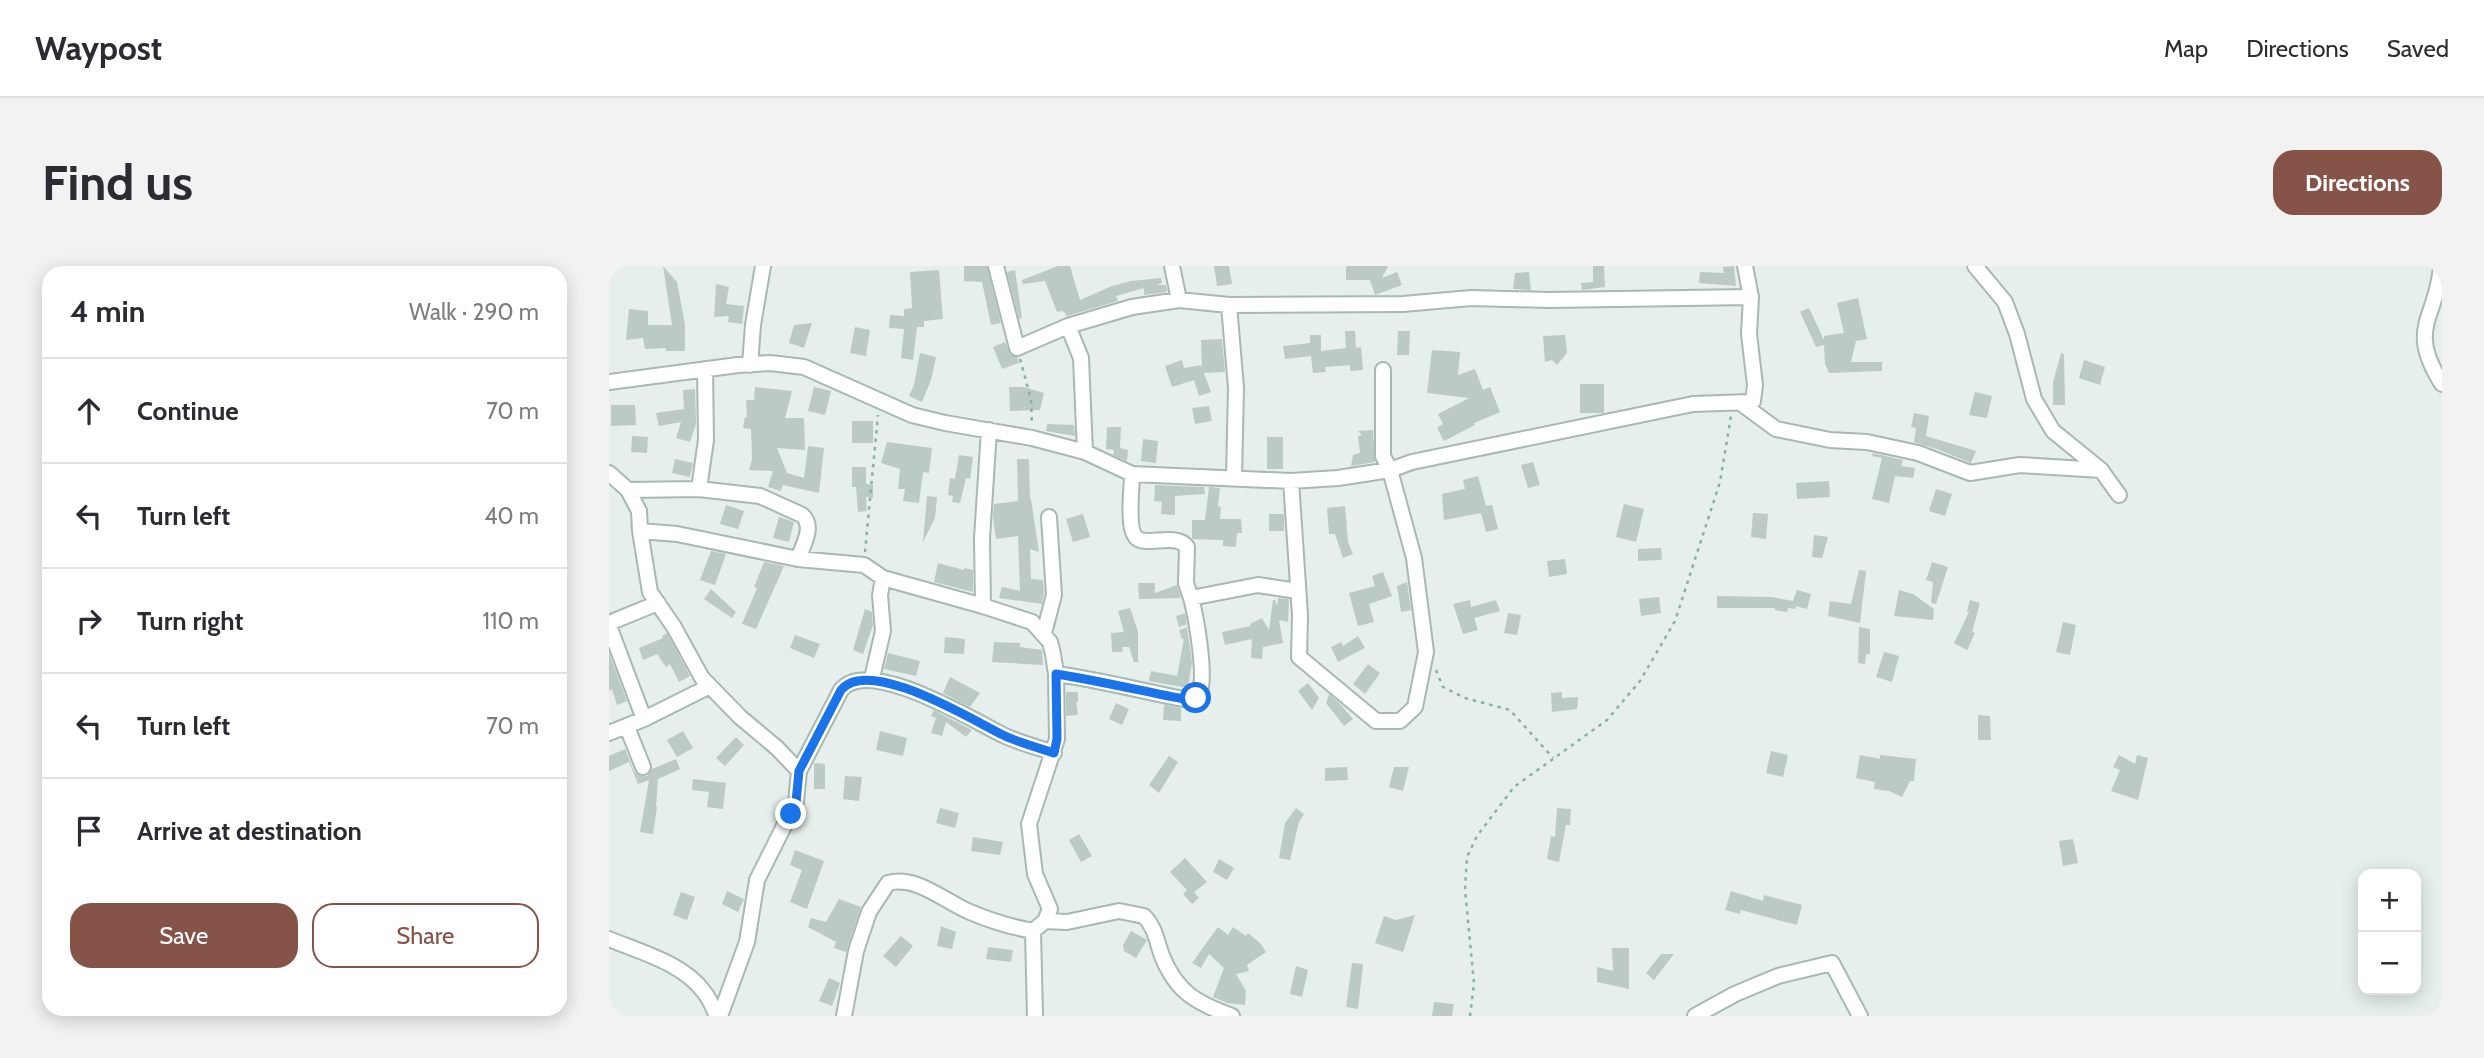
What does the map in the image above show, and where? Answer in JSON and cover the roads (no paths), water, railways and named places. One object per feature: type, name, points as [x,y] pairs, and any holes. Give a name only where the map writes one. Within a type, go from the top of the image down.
[{"type":"street","points":[[750,365],[753,325],[763,266]]},
{"type":"street","points":[[996,266],[1017,348],[1068,326],[1132,307],[1179,300],[1229,305],[1403,304],[1471,298],[1751,298]]},
{"type":"street","points":[[1172,266],[1179,300]]},
{"type":"street","points":[[609,382],[770,363],[804,367],[912,415],[945,424],[1032,439],[1084,453],[1132,474],[1291,481],[1338,478],[1390,470],[1412,461],[1693,404],[1753,401],[1755,395],[1749,334],[1751,298],[1745,266]]},
{"type":"street","points":[[1975,266],[2005,302],[2017,334],[2034,399],[2053,431],[2101,470],[2119,495]]},
{"type":"street","points":[[2441,266],[2441,276],[2426,319],[2424,345],[2442,384]]},
{"type":"street","points":[[1229,305],[1236,388],[1234,477]]},
{"type":"street","points":[[1068,326],[1081,358],[1084,453]]},
{"type":"street","points":[[699,489],[706,440],[705,369]]},
{"type":"street","points":[[1291,481],[1299,657],[1376,721],[1400,721],[1415,707],[1426,652],[1414,558],[1390,470],[1383,456],[1383,370]]},
{"type":"street","points":[[1737,403],[1776,429],[1830,440],[1867,442],[1918,453],[1970,473],[2020,465],[2101,470]]},
{"type":"street","points":[[983,606],[982,538],[989,430]]},
{"type":"street","points":[[609,473],[628,490],[639,511],[648,584],[655,601],[702,678],[799,771]]},
{"type":"street","points":[[1056,674],[1103,681],[1146,693],[1189,700],[1194,699],[1199,691],[1200,639],[1186,583],[1187,547],[1181,540],[1141,541],[1135,537],[1132,528],[1132,474]]},
{"type":"street","points":[[628,490],[699,489],[760,496],[806,518],[809,527],[798,559]]},
{"type":"street","points":[[1044,634],[1054,595],[1049,517]]},
{"type":"street","points":[[640,531],[677,534],[798,559],[864,565],[883,578],[1033,622],[1044,634],[1050,642],[1056,674],[1057,739],[1029,824],[1035,874],[1050,909],[1039,926],[1035,1016]]},
{"type":"street","points":[[872,678],[883,631],[880,595],[883,578]]},
{"type":"street","points":[[1191,598],[1258,585],[1298,591]]},
{"type":"street","points":[[644,719],[609,625],[658,603]]},
{"type":"street","points":[[718,1016],[747,942],[757,880],[796,802],[799,771],[841,690],[852,681],[872,678],[944,703],[1006,737],[1054,753]]},
{"type":"street","points":[[609,733],[627,727],[710,686]]},
{"type":"street","points":[[627,727],[643,767]]},
{"type":"street","points":[[844,1016],[856,951],[869,912],[888,883],[895,881],[925,888],[999,924],[1039,926],[1119,911],[1144,916],[1179,986],[1188,996],[1232,1016]]},
{"type":"street","points":[[609,939],[665,963],[689,977],[705,992],[718,1016]]},
{"type":"street","points":[[1695,1016],[1735,994],[1778,976],[1832,963],[1860,1016]]}]
